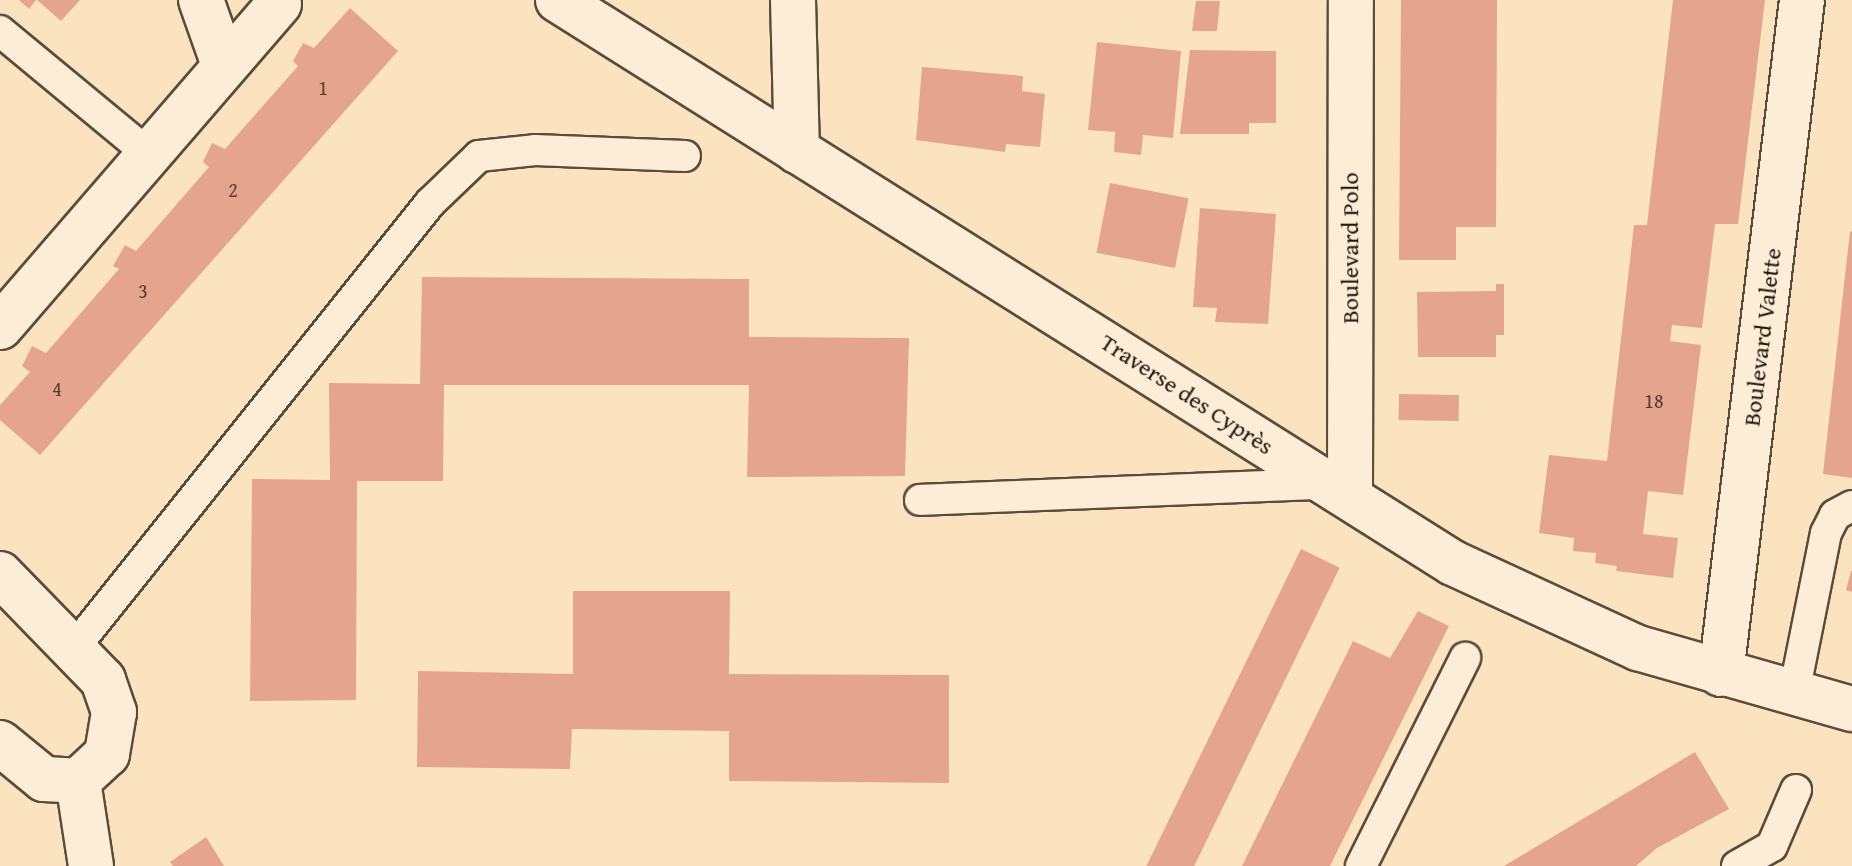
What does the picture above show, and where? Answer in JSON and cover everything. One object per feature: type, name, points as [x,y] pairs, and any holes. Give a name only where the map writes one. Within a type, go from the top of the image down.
[{"type":"street","points":[[201,0],[224,65]]},
{"type":"street","name":"Traverse des Cyprès","points":[[558,0],[797,151],[1029,292],[1453,563],[1638,648],[1852,709]]},
{"type":"street","points":[[793,0],[797,151]]},
{"type":"street","name":"Boulevard Polo","points":[[1338,490],[1351,0]]},
{"type":"street","name":"Boulevard Valette","points":[[1721,674],[1802,0]]},
{"type":"street","points":[[2,322],[279,4]]},
{"type":"street","points":[[0,574],[103,680],[114,712],[107,754],[78,781],[44,779],[0,743]]},
{"type":"street","points":[[78,781],[90,865]]},
{"type":"lane","points":[[0,31],[150,155]]},
{"type":"lane","points":[[74,648],[430,203],[479,156],[535,150],[685,156]]},
{"type":"lane","points":[[920,500],[1338,490]]},
{"type":"lane","points":[[1794,693],[1826,533],[1835,515],[1852,506]]},
{"type":"lane","points":[[1361,866],[1465,658]]},
{"type":"lane","points":[[1737,866],[1772,846],[1796,790]]},
{"type":"building","points":[[19,0],[36,0],[29,9]]},
{"type":"building","points":[[37,0],[80,0],[61,21]]},
{"type":"building","points":[[1401,0],[1497,0],[1496,227],[1456,227],[1456,260],[1399,260]]},
{"type":"building","points":[[1673,0],[1765,0],[1738,224],[1715,224],[1702,328],[1672,325],[1670,341],[1701,345],[1683,495],[1648,491],[1643,534],[1678,538],[1673,578],[1616,571],[1617,566],[1595,563],[1596,553],[1573,551],[1574,538],[1539,533],[1549,455],[1607,461],[1634,225],[1647,225]]},
{"type":"building","points":[[1196,1],[1220,1],[1217,31],[1192,31]]},
{"type":"building","points":[[350,8],[398,51],[40,455],[0,420],[0,405],[30,372],[22,366],[32,346],[46,353],[119,269],[113,266],[125,245],[136,251],[209,167],[203,162],[212,143],[225,149],[298,66],[293,61],[303,43],[314,48]]},
{"type":"building","points":[[1097,42],[1181,51],[1173,138],[1143,135],[1141,155],[1114,152],[1115,132],[1088,130]]},
{"type":"building","points":[[1190,50],[1276,51],[1276,123],[1249,123],[1249,134],[1180,134]]},
{"type":"building","points":[[922,67],[1023,76],[1022,91],[1045,94],[1040,147],[1006,144],[1005,152],[916,140]]},
{"type":"building","points":[[1110,183],[1189,198],[1175,268],[1096,253]]},
{"type":"building","points":[[1200,208],[1276,214],[1268,324],[1215,322],[1217,308],[1193,307]]},
{"type":"building","points":[[1852,232],[1852,478],[1823,474]]},
{"type":"building","points":[[422,277],[749,279],[749,337],[909,338],[905,476],[747,477],[749,385],[444,385],[443,481],[357,481],[356,700],[250,701],[252,479],[330,480],[329,383],[420,384]]},
{"type":"building","points":[[1496,284],[1504,284],[1504,335],[1496,335],[1496,357],[1418,357],[1417,292],[1496,291]]},
{"type":"building","points":[[1399,394],[1459,395],[1459,421],[1399,420]]},
{"type":"building","points":[[1301,549],[1340,568],[1194,866],[1146,866]]},
{"type":"building","points":[[1852,571],[1852,592],[1846,590]]},
{"type":"building","points":[[573,591],[730,591],[729,674],[949,675],[949,783],[729,781],[729,731],[572,729],[570,769],[417,767],[418,671],[573,674]]},
{"type":"building","points":[[1418,611],[1449,626],[1330,866],[1242,866],[1353,641],[1390,658]]},
{"type":"building","points":[[1695,752],[1729,809],[1657,848],[1636,866],[1504,866]]},
{"type":"building","points":[[206,837],[224,866],[173,866],[170,862]]}]
